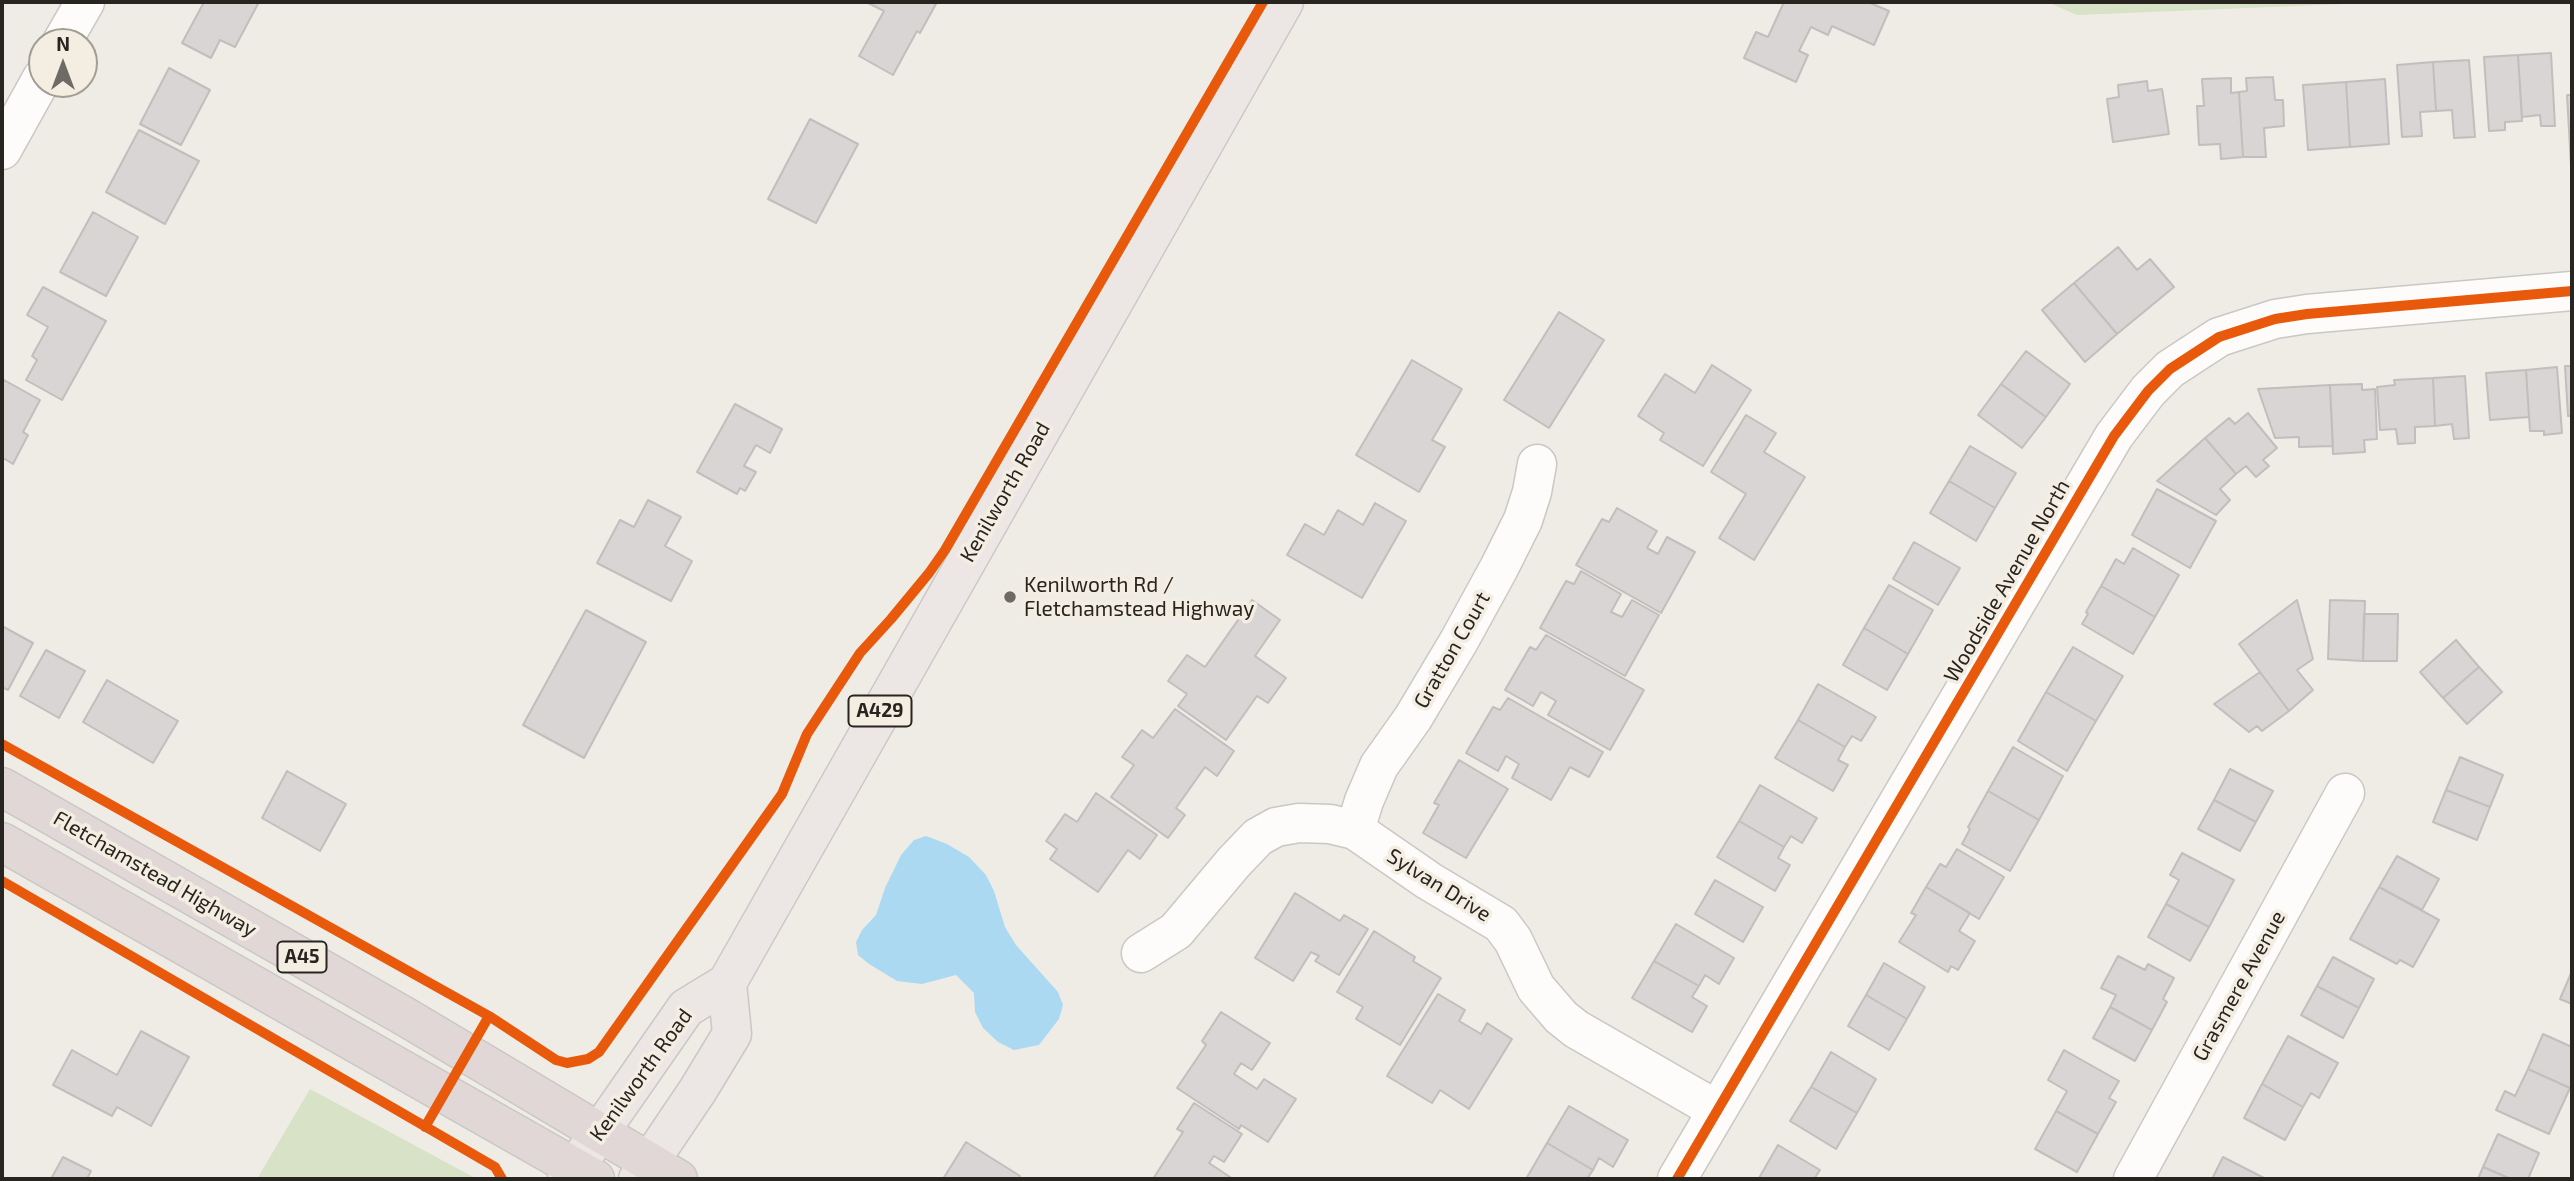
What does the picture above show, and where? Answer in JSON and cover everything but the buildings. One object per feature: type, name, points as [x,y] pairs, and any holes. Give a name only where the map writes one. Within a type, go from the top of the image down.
[{"type":"highway","name":"Fletchamstead Highway","points":[[2,787],[404,1016],[599,1131]]},
{"type":"highway","name":"A45","points":[[2,842],[579,1175]]},
{"type":"highway","name":"A45","points":[[599,1131],[655,1174]]},
{"type":"main road","name":"Kenilworth Road","points":[[579,1175],[599,1131],[686,1008],[727,982],[1284,2]]},
{"type":"main road","points":[[655,1174],[732,1034],[727,982]]},
{"type":"street","points":[[70,28],[85,2]]},
{"type":"street","points":[[2,150],[31,98]]},
{"type":"street","name":"Woodside Avenue North","points":[[1677,1179],[2114,436],[2148,391],[2170,369],[2219,337],[2275,319],[2572,291]]},
{"type":"street","name":"Gratton Court","points":[[1355,830],[1379,766],[1413,718],[1459,641],[1523,520],[1537,464]]},
{"type":"street","name":"Grasmere Avenue","points":[[2133,1179],[2345,793]]},
{"type":"street","name":"Sylvan Drive","points":[[1141,953],[1176,931],[1258,837],[1276,827],[1299,823],[1330,824],[1355,830],[1429,881],[1501,924],[1513,940],[1536,988],[1560,1017],[1576,1029],[1717,1110]]},
{"type":"green space","points":[[2047,2],[2393,2],[2077,15]]},
{"type":"green space","points":[[310,1089],[477,1179],[257,1179]]},
{"type":"water","points":[[926,836],[969,857],[986,875],[1005,927],[1016,945],[1058,992],[1063,1005],[1059,1019],[1039,1045],[1014,1050],[998,1042],[983,1028],[975,1012],[974,993],[956,975],[922,984],[897,981],[858,955],[856,942],[862,930],[876,915],[901,855],[914,840]]},
{"type":"cycle path","points":[[2,744],[489,1016],[556,1060],[567,1063],[588,1059],[599,1052],[782,794],[807,734],[860,653],[929,573],[945,550],[1263,2]]},
{"type":"cycle path","points":[[1677,1179],[2114,436],[2148,391],[2170,369],[2219,337],[2275,319],[2572,291]]},
{"type":"cycle path","points":[[2,881],[495,1167],[502,1179]]},
{"type":"cycle path","points":[[425,1127],[489,1016]]},
{"type":"place","name":"Kenilworth Rd / Fletchamstead Highway","points":[[1010,597]]}]
